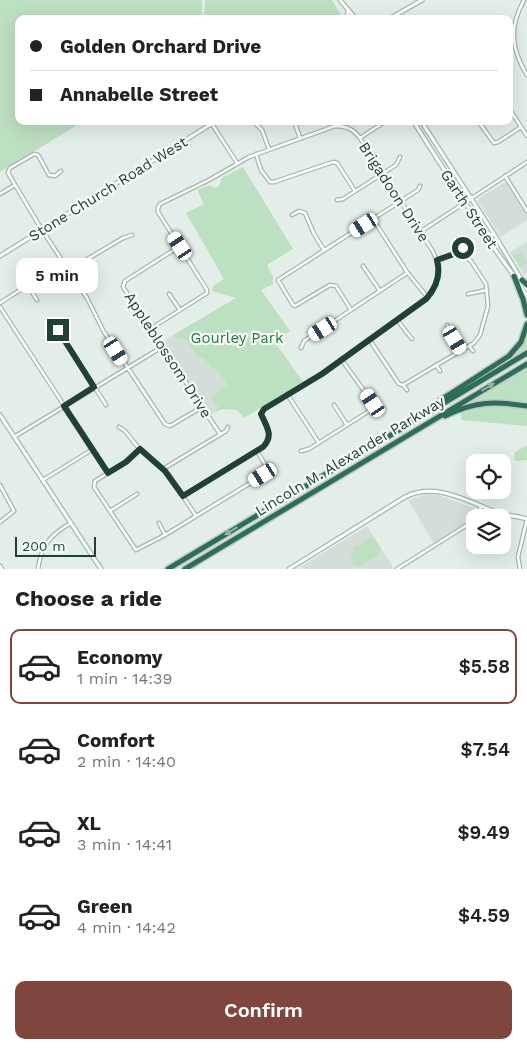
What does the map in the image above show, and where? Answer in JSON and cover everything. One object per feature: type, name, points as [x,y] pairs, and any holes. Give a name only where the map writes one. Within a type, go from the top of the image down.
[{"type":"highway","points":[[514,276],[527,315]]},
{"type":"highway","points":[[522,280],[527,284]]},
{"type":"highway","points":[[404,426],[413,418],[509,356],[521,342],[527,324]]},
{"type":"highway","name":"Lincoln M. Alexander Parkway","points":[[168,569],[527,353]]},
{"type":"highway","name":"Lincoln M. Alexander Parkway","points":[[185,569],[527,364]]},
{"type":"highway","points":[[431,421],[435,422],[465,407],[482,403],[505,403],[527,406]]},
{"type":"main road","points":[[340,0],[353,15]]},
{"type":"main road","points":[[396,15],[422,0]]},
{"type":"main road","points":[[348,11],[348,15]]},
{"type":"main road","name":"Stone Church Road West","points":[[0,256],[210,125]]},
{"type":"main road","name":"Garth Street","points":[[416,125],[527,296]]},
{"type":"main road","name":"Garth Street","points":[[424,125],[527,289]]},
{"type":"main road","points":[[481,228],[488,234],[494,234]]},
{"type":"main road","points":[[0,415],[101,569]]},
{"type":"main road","points":[[289,569],[416,492],[436,491],[499,513],[527,519]]},
{"type":"street","points":[[524,0],[518,10],[514,26],[515,50],[519,62],[527,75]]},
{"type":"street","points":[[513,114],[527,136]]},
{"type":"street","points":[[213,125],[237,163]]},
{"type":"street","points":[[257,125],[262,130],[268,149]]},
{"type":"street","points":[[295,125],[300,138]]},
{"type":"street","points":[[360,138],[378,125]]},
{"type":"street","points":[[481,125],[494,143],[521,126]]},
{"type":"street","name":"Brigadoon Drive","points":[[150,329],[207,293],[208,289],[158,212],[160,204],[256,154],[325,129],[340,126],[354,131],[360,138],[437,260],[438,280],[428,298],[322,374],[262,410],[262,415],[269,430],[269,438],[265,445],[183,496]]},
{"type":"street","points":[[61,171],[55,176],[50,176],[38,155],[34,154],[8,171],[8,175],[87,298],[104,332],[166,426],[170,426],[202,407]]},
{"type":"street","points":[[256,154],[262,170],[270,182],[333,162],[337,163],[355,191]]},
{"type":"street","points":[[337,200],[343,199],[396,165],[400,157]]},
{"type":"street","points":[[420,232],[527,162]]},
{"type":"street","points":[[505,176],[527,211]]},
{"type":"street","points":[[0,194],[15,185]]},
{"type":"street","points":[[351,310],[334,286],[330,285],[295,306],[278,280],[418,190],[420,186]]},
{"type":"street","points":[[292,215],[299,211],[305,213],[314,234],[324,250]]},
{"type":"street","points":[[373,219],[407,272],[428,298]]},
{"type":"street","points":[[69,270],[123,238],[132,236]]},
{"type":"street","name":"Appleblossom Drive","points":[[180,246],[126,280],[123,284],[150,329],[220,434]]},
{"type":"street","points":[[462,255],[463,248]]},
{"type":"street","points":[[403,385],[478,339],[488,306],[487,290],[484,281],[471,261],[462,255],[454,254],[437,260]]},
{"type":"street","points":[[363,266],[380,291]]},
{"type":"street","points":[[301,348],[304,341],[407,272]]},
{"type":"street","points":[[37,300],[30,289],[25,287],[0,305],[108,473]]},
{"type":"street","points":[[468,294],[487,290]]},
{"type":"street","points":[[169,294],[180,310]]},
{"type":"street","points":[[397,320],[412,339]]},
{"type":"street","points":[[447,326],[461,350]]},
{"type":"street","points":[[58,330],[106,405]]},
{"type":"street","points":[[369,339],[399,384],[403,385],[407,390]]},
{"type":"street","points":[[469,346],[473,351]]},
{"type":"street","points":[[14,437],[162,347]]},
{"type":"street","points":[[301,451],[319,443],[370,412],[374,406],[341,359]]},
{"type":"street","points":[[436,365],[440,371]]},
{"type":"street","points":[[287,394],[319,443]]},
{"type":"street","points":[[334,405],[347,425]]},
{"type":"street","points":[[163,469],[226,431],[228,427]]},
{"type":"street","points":[[119,428],[125,431],[140,449],[163,469],[196,516]]},
{"type":"street","points":[[43,480],[93,449]]},
{"type":"street","points":[[140,449],[126,462],[95,482],[94,487],[136,550],[266,474],[267,468],[256,451]]},
{"type":"street","points":[[0,485],[14,512],[0,522]]},
{"type":"street","points":[[110,511],[137,494]]},
{"type":"street","points":[[520,569],[518,557],[527,519]]},
{"type":"street","points":[[159,522],[166,534]]},
{"type":"street","points":[[38,569],[42,550],[52,535],[71,523]]},
{"type":"street","points":[[398,569],[466,525]]},
{"type":"street","points":[[27,546],[30,545],[42,550]]},
{"type":"shaded area","points":[[505,182],[527,215],[527,220],[501,237],[477,200]]},
{"type":"shaded area","points":[[527,242],[527,273],[524,275],[510,252]]},
{"type":"shaded area","points":[[173,335],[177,339],[186,340],[199,359],[203,357],[211,368],[216,368],[227,385],[216,412],[210,416],[162,342]]},
{"type":"shaded area","points":[[427,494],[438,495],[476,509],[466,509],[466,523],[434,543],[408,500]]},
{"type":"shaded area","points":[[367,526],[393,567],[392,569],[303,569],[302,566]]},
{"type":"green space","points":[[0,0],[202,0],[202,15],[15,15],[15,125],[77,125],[0,172]]},
{"type":"green space","points":[[205,0],[332,0],[341,15],[204,15]]},
{"type":"green space","name":"Gourley Park","points":[[243,167],[293,249],[267,265],[273,277],[273,284],[261,290],[290,331],[274,341],[303,382],[244,418],[237,410],[222,409],[216,412],[218,407],[211,397],[227,385],[216,368],[211,368],[203,357],[199,359],[186,340],[177,339],[173,335],[236,298],[212,291],[213,286],[224,279],[186,213],[204,204],[197,190],[210,185],[215,188],[219,186],[222,178]]},
{"type":"green space","points":[[521,252],[527,263],[520,267],[513,256]]},
{"type":"green space","points":[[527,333],[527,348],[508,361],[517,352]]},
{"type":"green space","points":[[527,367],[527,403],[508,400],[466,404]]},
{"type":"green space","points":[[485,405],[527,409],[527,426],[461,420],[461,414]]},
{"type":"green space","points":[[527,445],[527,460],[516,461],[514,459],[515,452]]},
{"type":"green space","points":[[370,538],[375,539],[381,550],[378,557],[373,557],[357,568],[357,565],[354,566],[350,559],[352,558],[350,556],[353,548]]},
{"type":"route","points":[[58,330],[94,387],[64,406],[108,473],[132,458],[140,449],[170,476],[183,496],[263,447],[269,438],[268,428],[261,414],[264,409],[322,374],[426,299],[432,293],[437,282],[439,274],[437,260],[454,254],[462,255],[463,248]]}]
